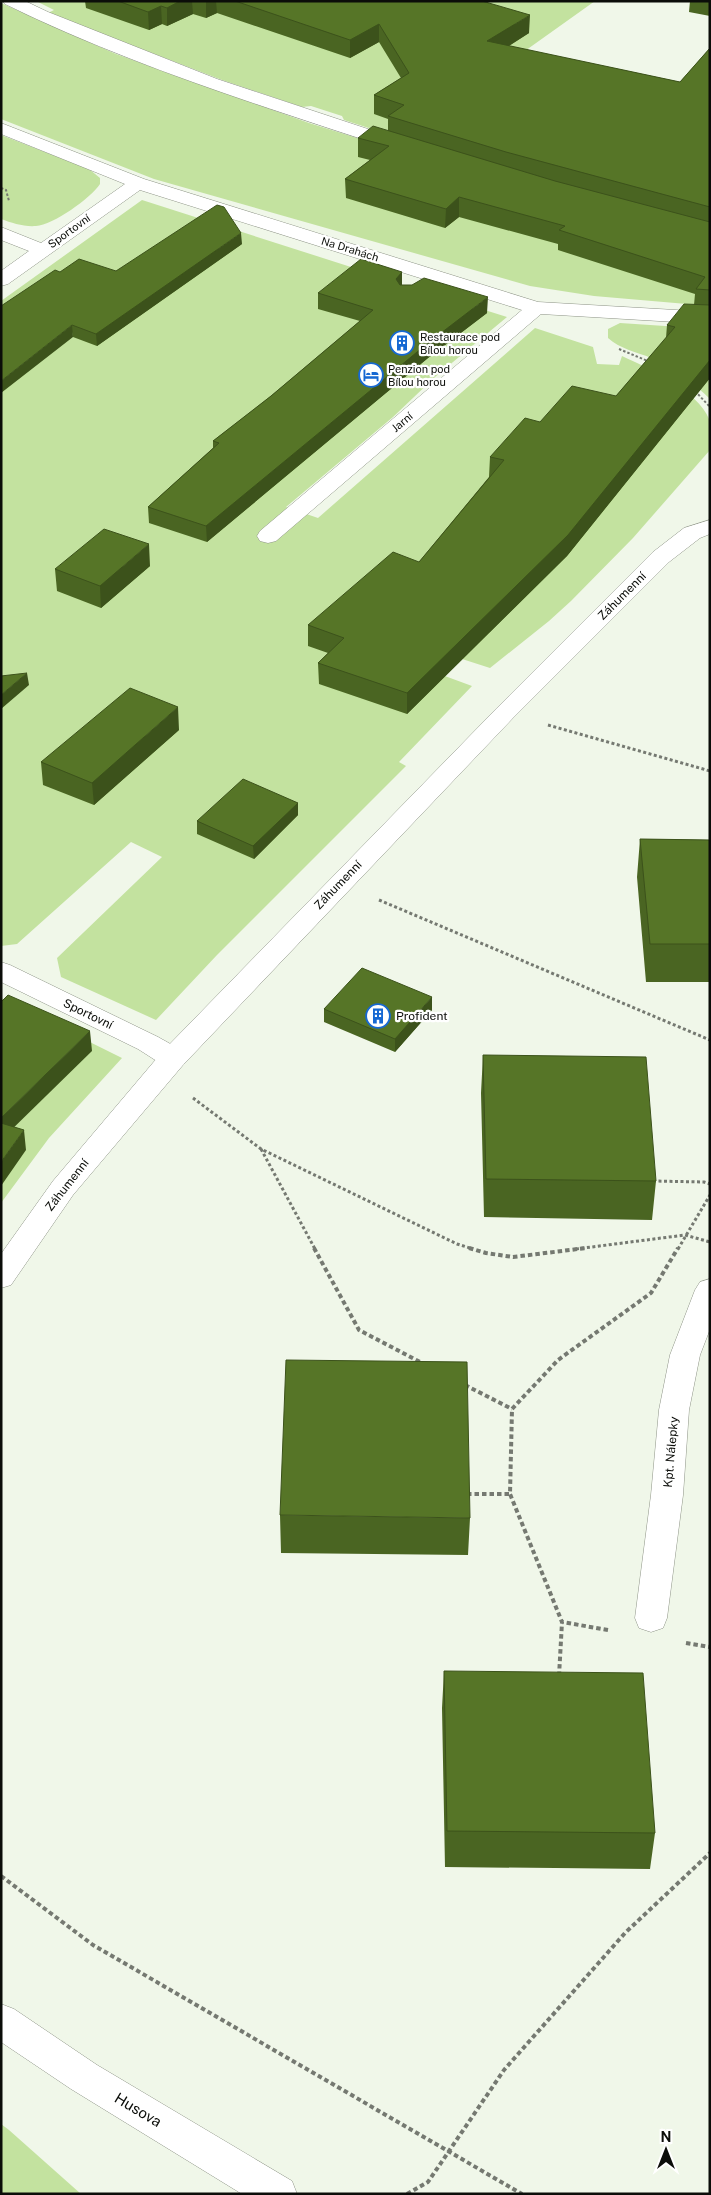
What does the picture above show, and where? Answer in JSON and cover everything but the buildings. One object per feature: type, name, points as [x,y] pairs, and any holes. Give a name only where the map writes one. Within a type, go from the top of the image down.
[{"type":"street","points":[[11,1],[42,16],[211,84],[412,150]]},
{"type":"street","name":"Na Drahách","points":[[1,128],[138,183],[536,308],[710,318]]},
{"type":"street","name":"Sportovní","points":[[1,280],[138,183]]},
{"type":"street","points":[[1,233],[43,250]]},
{"type":"street","name":"Jarní","points":[[268,536],[536,308]]},
{"type":"street","name":"Záhumenní","points":[[1,1277],[63,1188],[173,1058],[504,712],[661,557],[692,533],[710,526]]},
{"type":"street","name":"Sportovní","points":[[1,971],[148,1043],[173,1058]]},
{"type":"street","name":"Kpt. Nálepky","points":[[652,1618],[667,1496],[674,1410],[685,1355],[710,1290]]},
{"type":"street","name":"Husova","points":[[1,2021],[84,2077],[278,2194]]},
{"type":"path","points":[[504,712],[710,770]]},
{"type":"path","points":[[339,884],[710,1040]]},
{"type":"path","points":[[192,1097],[261,1149],[458,1244],[486,1253],[512,1257],[685,1235],[710,1242]]},
{"type":"path","points":[[261,1149],[359,1330],[427,1365]]},
{"type":"path","points":[[649,1181],[704,1182],[710,1184]]},
{"type":"path","points":[[559,1680],[562,1622],[510,1494],[512,1409],[558,1360],[651,1293],[710,1195]]},
{"type":"path","points":[[461,1383],[512,1409]]},
{"type":"path","points":[[467,1494],[510,1494]]},
{"type":"path","points":[[562,1622],[612,1630]]},
{"type":"path","points":[[680,1642],[710,1648]]},
{"type":"path","points":[[407,2194],[428,2182],[504,2070],[625,1934],[710,1853]]},
{"type":"path","points":[[1,1876],[93,1945],[522,2194]]},
{"type":"green space","points":[[36,1],[595,1],[508,63],[424,146],[344,120],[342,116],[311,106],[302,107],[222,80],[48,13],[54,10]]},
{"type":"green space","points":[[1,3],[116,54],[309,123],[629,218],[710,306],[594,296],[530,286],[154,179],[1,119]]},
{"type":"green space","points":[[1,135],[89,169],[100,178],[100,184],[89,196],[71,210],[52,221],[36,226],[27,226],[1,219]]},
{"type":"green space","points":[[142,200],[379,276],[372,282],[421,290],[507,317],[435,377],[393,417],[286,507],[318,518],[535,328],[593,347],[597,364],[619,365],[622,356],[658,374],[694,399],[709,419],[710,430],[710,450],[633,538],[549,621],[490,668],[431,649],[415,665],[472,686],[399,762],[406,766],[217,955],[156,1020],[61,977],[57,958],[162,857],[131,842],[17,944],[1,946],[1,301]]},
{"type":"green space","points":[[620,323],[710,329],[710,399],[667,366],[623,348],[608,338],[608,329]]},
{"type":"green space","points":[[1,998],[122,1058],[49,1138],[1,1203]]},
{"type":"green space","points":[[1,2124],[9,2130],[81,2194],[1,2194]]},
{"type":"place","name":"Restaurace pod Bílou horou","points":[[402,343]]},
{"type":"place","name":"Penzion pod Bílou horou","points":[[371,375]]},
{"type":"place","name":"Profident","points":[[378,1016]]}]
